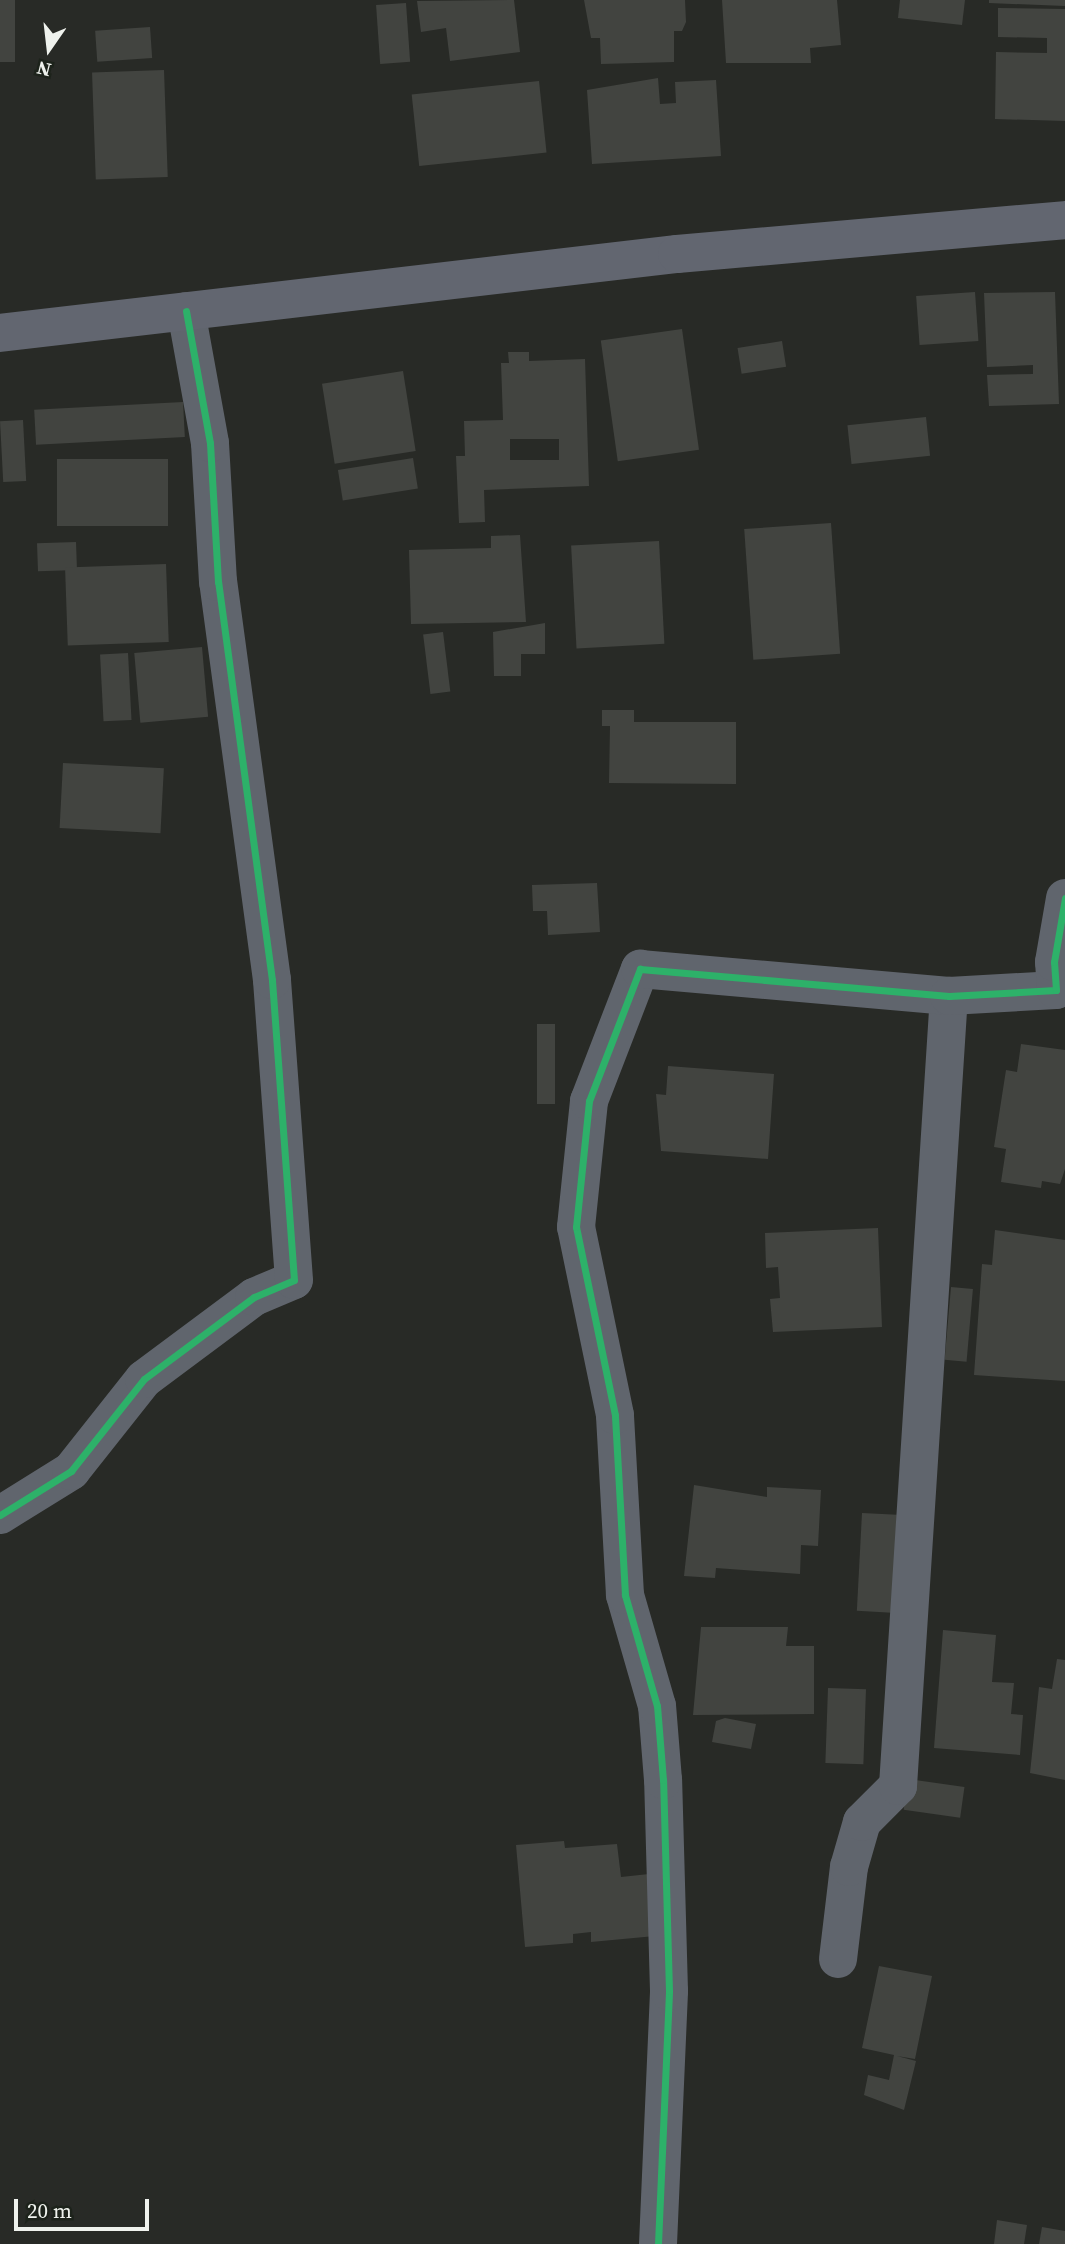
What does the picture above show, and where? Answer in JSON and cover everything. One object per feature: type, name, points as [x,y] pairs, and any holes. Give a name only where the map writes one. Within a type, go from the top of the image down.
[{"type":"main road","points":[[0,333],[677,254],[1065,220]]},
{"type":"street","points":[[0,1514],[71,1471],[144,1379],[254,1297],[294,1280],[272,980],[218,582],[210,443],[186,311]]},
{"type":"street","points":[[658,2244],[669,1991],[663,1780],[657,1706],[625,1595],[615,1415],[576,1227],[589,1101],[640,969],[949,996],[1060,991],[1065,898]]},
{"type":"street","points":[[838,1959],[849,1867],[862,1822],[898,1786],[949,996]]},
{"type":"building","points":[[0,0],[15,0],[15,62],[0,62]]},
{"type":"building","points":[[514,0],[520,52],[450,61],[446,28],[421,32],[417,1]]},
{"type":"building","points":[[584,0],[685,0],[686,22],[682,31],[674,31],[674,62],[601,64],[600,38],[591,38]]},
{"type":"building","points":[[722,0],[837,0],[841,45],[810,48],[811,63],[726,63]]},
{"type":"building","points":[[900,0],[965,0],[962,25],[898,18]]},
{"type":"building","points":[[989,0],[1065,0],[1065,6],[989,3]]},
{"type":"building","points":[[406,3],[410,62],[380,64],[376,5]]},
{"type":"building","points":[[998,8],[1065,9],[1065,121],[995,119],[996,52],[1047,53],[1047,38],[998,37]]},
{"type":"building","points":[[150,27],[152,58],[97,62],[95,31]]},
{"type":"building","points":[[164,70],[168,177],[96,179],[92,73]]},
{"type":"building","points":[[658,78],[660,104],[676,103],[675,82],[716,80],[721,156],[592,164],[587,90]]},
{"type":"building","points":[[539,81],[547,153],[419,166],[412,94]]},
{"type":"building","points":[[975,292],[978,341],[920,345],[916,296]]},
{"type":"building","points":[[1055,292],[1059,404],[989,406],[987,375],[1033,374],[1033,365],[987,367],[984,293]]},
{"type":"building","points":[[682,329],[699,450],[618,461],[601,340]]},
{"type":"building","points":[[782,341],[786,367],[742,374],[738,348]]},
{"type":"building","points":[[508,352],[529,352],[529,361],[585,359],[589,486],[484,490],[485,522],[459,523],[456,456],[465,456],[464,421],[503,420],[501,363],[509,363]],"holes":[[[510,439],[559,439],[559,460],[510,460]]]},
{"type":"building","points":[[403,371],[416,451],[335,464],[322,384]]},
{"type":"building","points":[[183,402],[185,437],[36,445],[34,410]]},
{"type":"building","points":[[926,417],[930,456],[852,464],[847,425]]},
{"type":"building","points":[[23,420],[26,481],[3,482],[0,421]]},
{"type":"building","points":[[413,458],[418,489],[343,501],[338,470]]},
{"type":"building","points":[[57,459],[168,459],[168,526],[57,526]]},
{"type":"building","points":[[831,523],[840,654],[753,660],[744,529]]},
{"type":"building","points":[[520,535],[526,622],[411,624],[409,550],[491,548],[491,536]]},
{"type":"building","points":[[659,541],[664,644],[577,648],[571,546]]},
{"type":"building","points":[[76,542],[77,570],[38,571],[37,543]]},
{"type":"building","points":[[166,564],[169,642],[68,645],[65,568]]},
{"type":"building","points":[[545,623],[545,654],[521,654],[521,676],[494,676],[493,632]]},
{"type":"building","points":[[443,632],[450,692],[430,694],[423,634]]},
{"type":"building","points":[[202,647],[208,717],[140,723],[134,653]]},
{"type":"building","points":[[128,653],[132,720],[104,721],[100,654]]},
{"type":"building","points":[[602,710],[634,710],[634,722],[736,722],[736,784],[609,783],[610,726],[602,726]]},
{"type":"building","points":[[63,763],[164,768],[160,833],[60,828]]},
{"type":"building","points":[[597,883],[600,932],[548,935],[547,911],[533,911],[532,885]]},
{"type":"building","points":[[537,1024],[555,1024],[555,1104],[537,1104]]},
{"type":"building","points":[[1021,1044],[1065,1050],[1065,1169],[1060,1184],[1042,1181],[1041,1188],[1001,1182],[1006,1149],[994,1147],[1006,1070],[1017,1072]]},
{"type":"building","points":[[668,1066],[774,1074],[768,1159],[661,1151],[656,1094],[666,1095]]},
{"type":"building","points":[[878,1228],[882,1327],[773,1332],[770,1299],[780,1298],[778,1267],[766,1268],[765,1233]]},
{"type":"building","points":[[995,1230],[1065,1240],[1065,1381],[974,1375],[982,1264],[992,1265]]},
{"type":"building","points":[[951,1287],[973,1289],[967,1362],[945,1360]]},
{"type":"building","points":[[694,1485],[767,1497],[767,1487],[821,1490],[818,1546],[801,1545],[800,1574],[716,1568],[715,1578],[684,1576]]},
{"type":"building","points":[[862,1513],[897,1515],[892,1613],[857,1611]]},
{"type":"building","points":[[701,1627],[788,1627],[786,1646],[814,1646],[814,1714],[693,1715]]},
{"type":"building","points":[[943,1630],[996,1635],[992,1682],[1014,1683],[1011,1714],[1023,1715],[1020,1755],[934,1748]]},
{"type":"building","points":[[1057,1659],[1065,1660],[1065,1780],[1030,1773],[1039,1687],[1052,1689]]},
{"type":"building","points":[[828,1688],[866,1689],[863,1764],[825,1763]]},
{"type":"building","points":[[725,1718],[756,1724],[751,1749],[712,1742],[716,1721]]},
{"type":"building","points":[[908,1779],[964,1787],[960,1818],[904,1810]]},
{"type":"building","points":[[564,1841],[565,1848],[617,1844],[621,1877],[649,1874],[655,1936],[591,1942],[591,1932],[573,1934],[573,1943],[525,1947],[516,1845]]},
{"type":"building","points":[[879,1966],[932,1976],[915,2059],[897,2056],[916,2061],[904,2110],[864,2095],[868,2075],[889,2080],[894,2055],[862,2048]]},
{"type":"building","points":[[997,2220],[1027,2225],[1024,2244],[994,2244]]},
{"type":"building","points":[[1042,2227],[1065,2231],[1065,2244],[1039,2244]]},
{"type":"cycle path","points":[[0,1515],[71,1471],[144,1379],[254,1297],[294,1280],[272,980],[218,582],[210,443],[186,311]]},
{"type":"cycle path","points":[[658,2244],[669,1991],[663,1780],[657,1706],[625,1595],[615,1415],[576,1227],[589,1101],[640,969],[949,996],[1056,990],[1054,962],[1065,898]]}]
